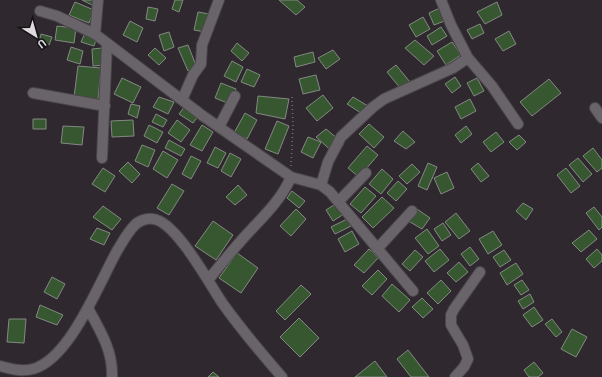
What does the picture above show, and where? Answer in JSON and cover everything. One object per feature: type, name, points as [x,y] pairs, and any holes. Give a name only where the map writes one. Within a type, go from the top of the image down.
[{"type":"street","points":[[95,34],[98,0]]},
{"type":"street","points":[[182,100],[193,75],[201,64],[202,45],[219,0]]},
{"type":"street","points":[[441,0],[451,25],[468,58],[492,86],[518,124]]},
{"type":"street","points":[[40,11],[57,16],[95,34],[219,127],[291,177],[321,185],[339,201],[413,291]]},
{"type":"street","points":[[102,158],[107,43]]},
{"type":"street","points":[[321,185],[328,162],[341,137],[372,107],[384,99],[453,68],[468,58]]},
{"type":"street","points":[[33,93],[105,106]]},
{"type":"street","points":[[219,127],[235,96]]},
{"type":"street","points":[[595,108],[602,118]]},
{"type":"street","points":[[339,201],[366,173]]},
{"type":"street","points":[[208,280],[239,242],[279,199],[291,177]]},
{"type":"street","points":[[377,249],[412,211]]},
{"type":"street","points":[[0,366],[24,371],[48,362],[60,351],[70,339],[88,308],[105,272],[134,225],[143,220],[154,219],[163,224],[180,239],[223,304],[282,377]]},
{"type":"street","points":[[455,377],[464,367],[468,359],[463,345],[451,324],[452,315],[454,309],[480,272]]},
{"type":"street","points":[[88,308],[109,349],[113,365],[112,377]]},
{"type":"path","points":[[291,177],[293,125],[292,98]]},
{"type":"building","points":[[82,0],[94,0],[92,5]]},
{"type":"building","points":[[175,0],[183,0],[179,12],[172,9]]},
{"type":"building","points":[[279,0],[297,0],[305,7],[296,15]]},
{"type":"building","points":[[75,2],[94,10],[89,23],[69,15]]},
{"type":"building","points":[[497,2],[502,15],[485,24],[477,12]]},
{"type":"building","points":[[148,7],[158,9],[155,21],[146,19]]},
{"type":"building","points":[[442,7],[447,20],[434,25],[429,13]]},
{"type":"building","points":[[198,12],[209,14],[205,32],[194,30]]},
{"type":"building","points":[[423,17],[430,29],[416,37],[409,25]]},
{"type":"building","points":[[130,21],[143,28],[137,42],[123,35]]},
{"type":"building","points":[[480,24],[484,33],[472,39],[467,30]]},
{"type":"building","points":[[57,26],[76,28],[74,43],[55,40]]},
{"type":"building","points":[[441,27],[447,36],[432,45],[427,36]]},
{"type":"building","points":[[509,31],[516,44],[503,51],[495,39]]},
{"type":"building","points":[[169,32],[174,47],[164,51],[159,35]]},
{"type":"building","points":[[85,33],[97,37],[94,46],[81,42]]},
{"type":"building","points":[[41,34],[52,37],[49,45],[39,42]]},
{"type":"building","points":[[415,40],[434,56],[424,65],[405,48]]},
{"type":"building","points":[[452,42],[461,55],[446,65],[437,51]]},
{"type":"building","points":[[237,43],[249,53],[242,61],[231,51]]},
{"type":"building","points":[[188,45],[197,68],[188,71],[178,48]]},
{"type":"building","points":[[71,47],[83,51],[80,64],[67,60]]},
{"type":"building","points":[[102,48],[104,65],[93,66],[92,49]]},
{"type":"building","points":[[155,48],[166,58],[159,65],[148,55]]},
{"type":"building","points":[[333,50],[340,59],[326,69],[318,58]]},
{"type":"building","points":[[313,52],[315,62],[296,67],[294,57]]},
{"type":"building","points":[[232,61],[243,67],[236,82],[224,76]]},
{"type":"building","points":[[396,65],[410,82],[401,89],[387,72]]},
{"type":"building","points":[[78,66],[101,68],[98,100],[74,97]]},
{"type":"building","points":[[247,69],[260,75],[254,87],[241,82]]},
{"type":"building","points":[[316,75],[320,90],[303,94],[299,79]]},
{"type":"building","points":[[455,77],[461,86],[452,93],[445,84]]},
{"type":"building","points":[[122,78],[141,87],[133,103],[114,94]]},
{"type":"building","points":[[477,78],[484,91],[474,96],[467,83]]},
{"type":"building","points":[[549,79],[561,93],[532,116],[520,102]]},
{"type":"building","points":[[221,83],[236,89],[230,104],[215,98]]},
{"type":"building","points":[[323,95],[333,108],[317,121],[306,108]]},
{"type":"building","points":[[258,96],[289,99],[285,119],[256,113]]},
{"type":"building","points":[[159,97],[174,102],[168,114],[153,107]]},
{"type":"building","points":[[353,97],[368,106],[361,113],[347,104]]},
{"type":"building","points":[[470,99],[476,111],[461,119],[455,107]]},
{"type":"building","points":[[131,104],[140,106],[137,118],[128,114]]},
{"type":"building","points":[[185,106],[199,115],[193,123],[179,114]]},
{"type":"building","points":[[245,113],[257,120],[247,139],[234,133]]},
{"type":"building","points":[[156,114],[167,120],[163,127],[152,122]]},
{"type":"building","points":[[33,119],[46,119],[46,129],[33,129]]},
{"type":"building","points":[[133,120],[134,136],[112,137],[111,121]]},
{"type":"building","points":[[177,120],[190,130],[181,142],[168,133]]},
{"type":"building","points":[[277,121],[289,126],[278,154],[265,149]]},
{"type":"building","points":[[369,124],[384,137],[374,148],[359,134]]},
{"type":"building","points":[[149,125],[163,132],[157,143],[144,136]]},
{"type":"building","points":[[202,125],[213,132],[202,151],[190,145]]},
{"type":"building","points":[[63,126],[84,127],[82,145],[61,143]]},
{"type":"building","points":[[466,126],[472,134],[461,143],[455,135]]},
{"type":"building","points":[[326,129],[344,144],[335,154],[316,137]]},
{"type":"building","points":[[403,131],[415,142],[406,149],[394,141]]},
{"type":"building","points":[[496,132],[504,142],[491,152],[483,142]]},
{"type":"building","points":[[519,135],[526,142],[517,150],[509,142]]},
{"type":"building","points":[[308,137],[321,142],[313,158],[301,152]]},
{"type":"building","points":[[169,140],[185,149],[181,156],[165,148]]},
{"type":"building","points":[[142,145],[155,150],[148,167],[135,161]]},
{"type":"building","points":[[367,146],[378,155],[359,177],[348,168]]},
{"type":"building","points":[[215,147],[226,153],[218,168],[207,163]]},
{"type":"building","points":[[593,148],[602,160],[602,168],[597,172],[583,156]]},
{"type":"building","points":[[163,151],[178,160],[167,178],[153,169]]},
{"type":"building","points":[[230,153],[241,159],[231,177],[221,171]]},
{"type":"building","points":[[191,156],[201,161],[191,179],[182,174]]},
{"type":"building","points":[[578,158],[592,174],[583,182],[569,165]]},
{"type":"building","points":[[128,162],[140,174],[132,183],[119,171]]},
{"type":"building","points":[[428,163],[437,167],[427,190],[418,186]]},
{"type":"building","points":[[478,163],[489,176],[481,182],[471,169]]},
{"type":"building","points":[[412,164],[420,172],[407,184],[399,176]]},
{"type":"building","points":[[103,168],[115,176],[105,192],[92,184]]},
{"type":"building","points":[[566,168],[580,186],[571,193],[557,175]]},
{"type":"building","points":[[382,169],[393,179],[381,194],[369,184]]},
{"type":"building","points":[[447,172],[454,188],[441,194],[434,178]]},
{"type":"building","points":[[398,181],[407,189],[396,201],[387,193]]},
{"type":"building","points":[[172,184],[184,191],[169,215],[157,208]]},
{"type":"building","points":[[238,185],[247,195],[235,205],[226,197]]},
{"type":"building","points":[[365,187],[376,196],[361,213],[350,204]]},
{"type":"building","points":[[292,191],[305,201],[299,208],[287,198]]},
{"type":"building","points":[[382,197],[394,208],[373,228],[362,217]]},
{"type":"building","points":[[337,203],[344,214],[333,221],[326,210]]},
{"type":"building","points":[[523,203],[533,209],[526,220],[516,211]]},
{"type":"building","points":[[103,206],[121,219],[112,230],[93,217]]},
{"type":"building","points":[[594,207],[602,217],[602,227],[599,230],[586,213]]},
{"type":"building","points":[[296,209],[306,219],[291,236],[280,226]]},
{"type":"building","points":[[417,209],[430,218],[422,229],[405,219]]},
{"type":"building","points":[[456,213],[470,231],[459,239],[445,222]]},
{"type":"building","points":[[347,219],[351,226],[335,234],[331,227]]},
{"type":"building","points":[[213,221],[233,235],[216,260],[195,246]]},
{"type":"building","points":[[443,223],[451,235],[442,241],[434,229]]},
{"type":"building","points":[[97,228],[110,233],[104,245],[90,239]]},
{"type":"building","points":[[427,229],[439,246],[428,254],[415,238]]},
{"type":"building","points":[[589,230],[597,239],[581,252],[572,243]]},
{"type":"building","points":[[352,231],[359,244],[345,252],[338,239]]},
{"type":"building","points":[[493,231],[502,245],[488,254],[479,239]]},
{"type":"building","points":[[470,247],[479,259],[470,266],[461,254]]},
{"type":"building","points":[[369,249],[378,258],[364,273],[354,265]]},
{"type":"building","points":[[440,249],[449,260],[434,272],[425,261]]},
{"type":"building","points":[[597,249],[602,255],[602,261],[594,268],[586,259]]},
{"type":"building","points":[[415,250],[423,257],[410,271],[402,264]]},
{"type":"building","points":[[504,250],[511,260],[500,267],[493,257]]},
{"type":"building","points":[[237,253],[258,268],[241,293],[219,278]]},
{"type":"building","points":[[459,262],[468,272],[456,282],[447,273]]},
{"type":"building","points":[[516,263],[523,274],[507,285],[500,273]]},
{"type":"building","points":[[378,270],[387,279],[372,295],[362,286]]},
{"type":"building","points":[[52,277],[65,284],[57,299],[44,292]]},
{"type":"building","points":[[441,280],[451,291],[438,304],[427,293]]},
{"type":"building","points":[[522,280],[529,290],[521,295],[514,285]]},
{"type":"building","points":[[392,284],[410,300],[399,312],[382,296]]},
{"type":"building","points":[[301,285],[311,294],[285,320],[276,311]]},
{"type":"building","points":[[530,294],[534,302],[523,309],[518,301]]},
{"type":"building","points":[[422,298],[433,309],[423,318],[412,307]]},
{"type":"building","points":[[40,305],[63,315],[57,325],[36,317]]},
{"type":"building","points":[[534,307],[543,320],[532,327],[523,315]]},
{"type":"building","points":[[299,318],[319,338],[300,357],[280,337]]},
{"type":"building","points":[[9,319],[26,319],[24,343],[7,342]]},
{"type":"building","points":[[552,319],[562,332],[556,337],[545,324]]},
{"type":"building","points":[[572,329],[587,337],[576,357],[561,349]]},
{"type":"building","points":[[408,350],[429,377],[411,377],[397,359]]},
{"type":"building","points":[[375,361],[387,377],[355,377]]},
{"type":"building","points":[[534,362],[543,373],[538,377],[529,377],[524,370]]},
{"type":"building","points":[[213,372],[219,377],[208,377]]}]
